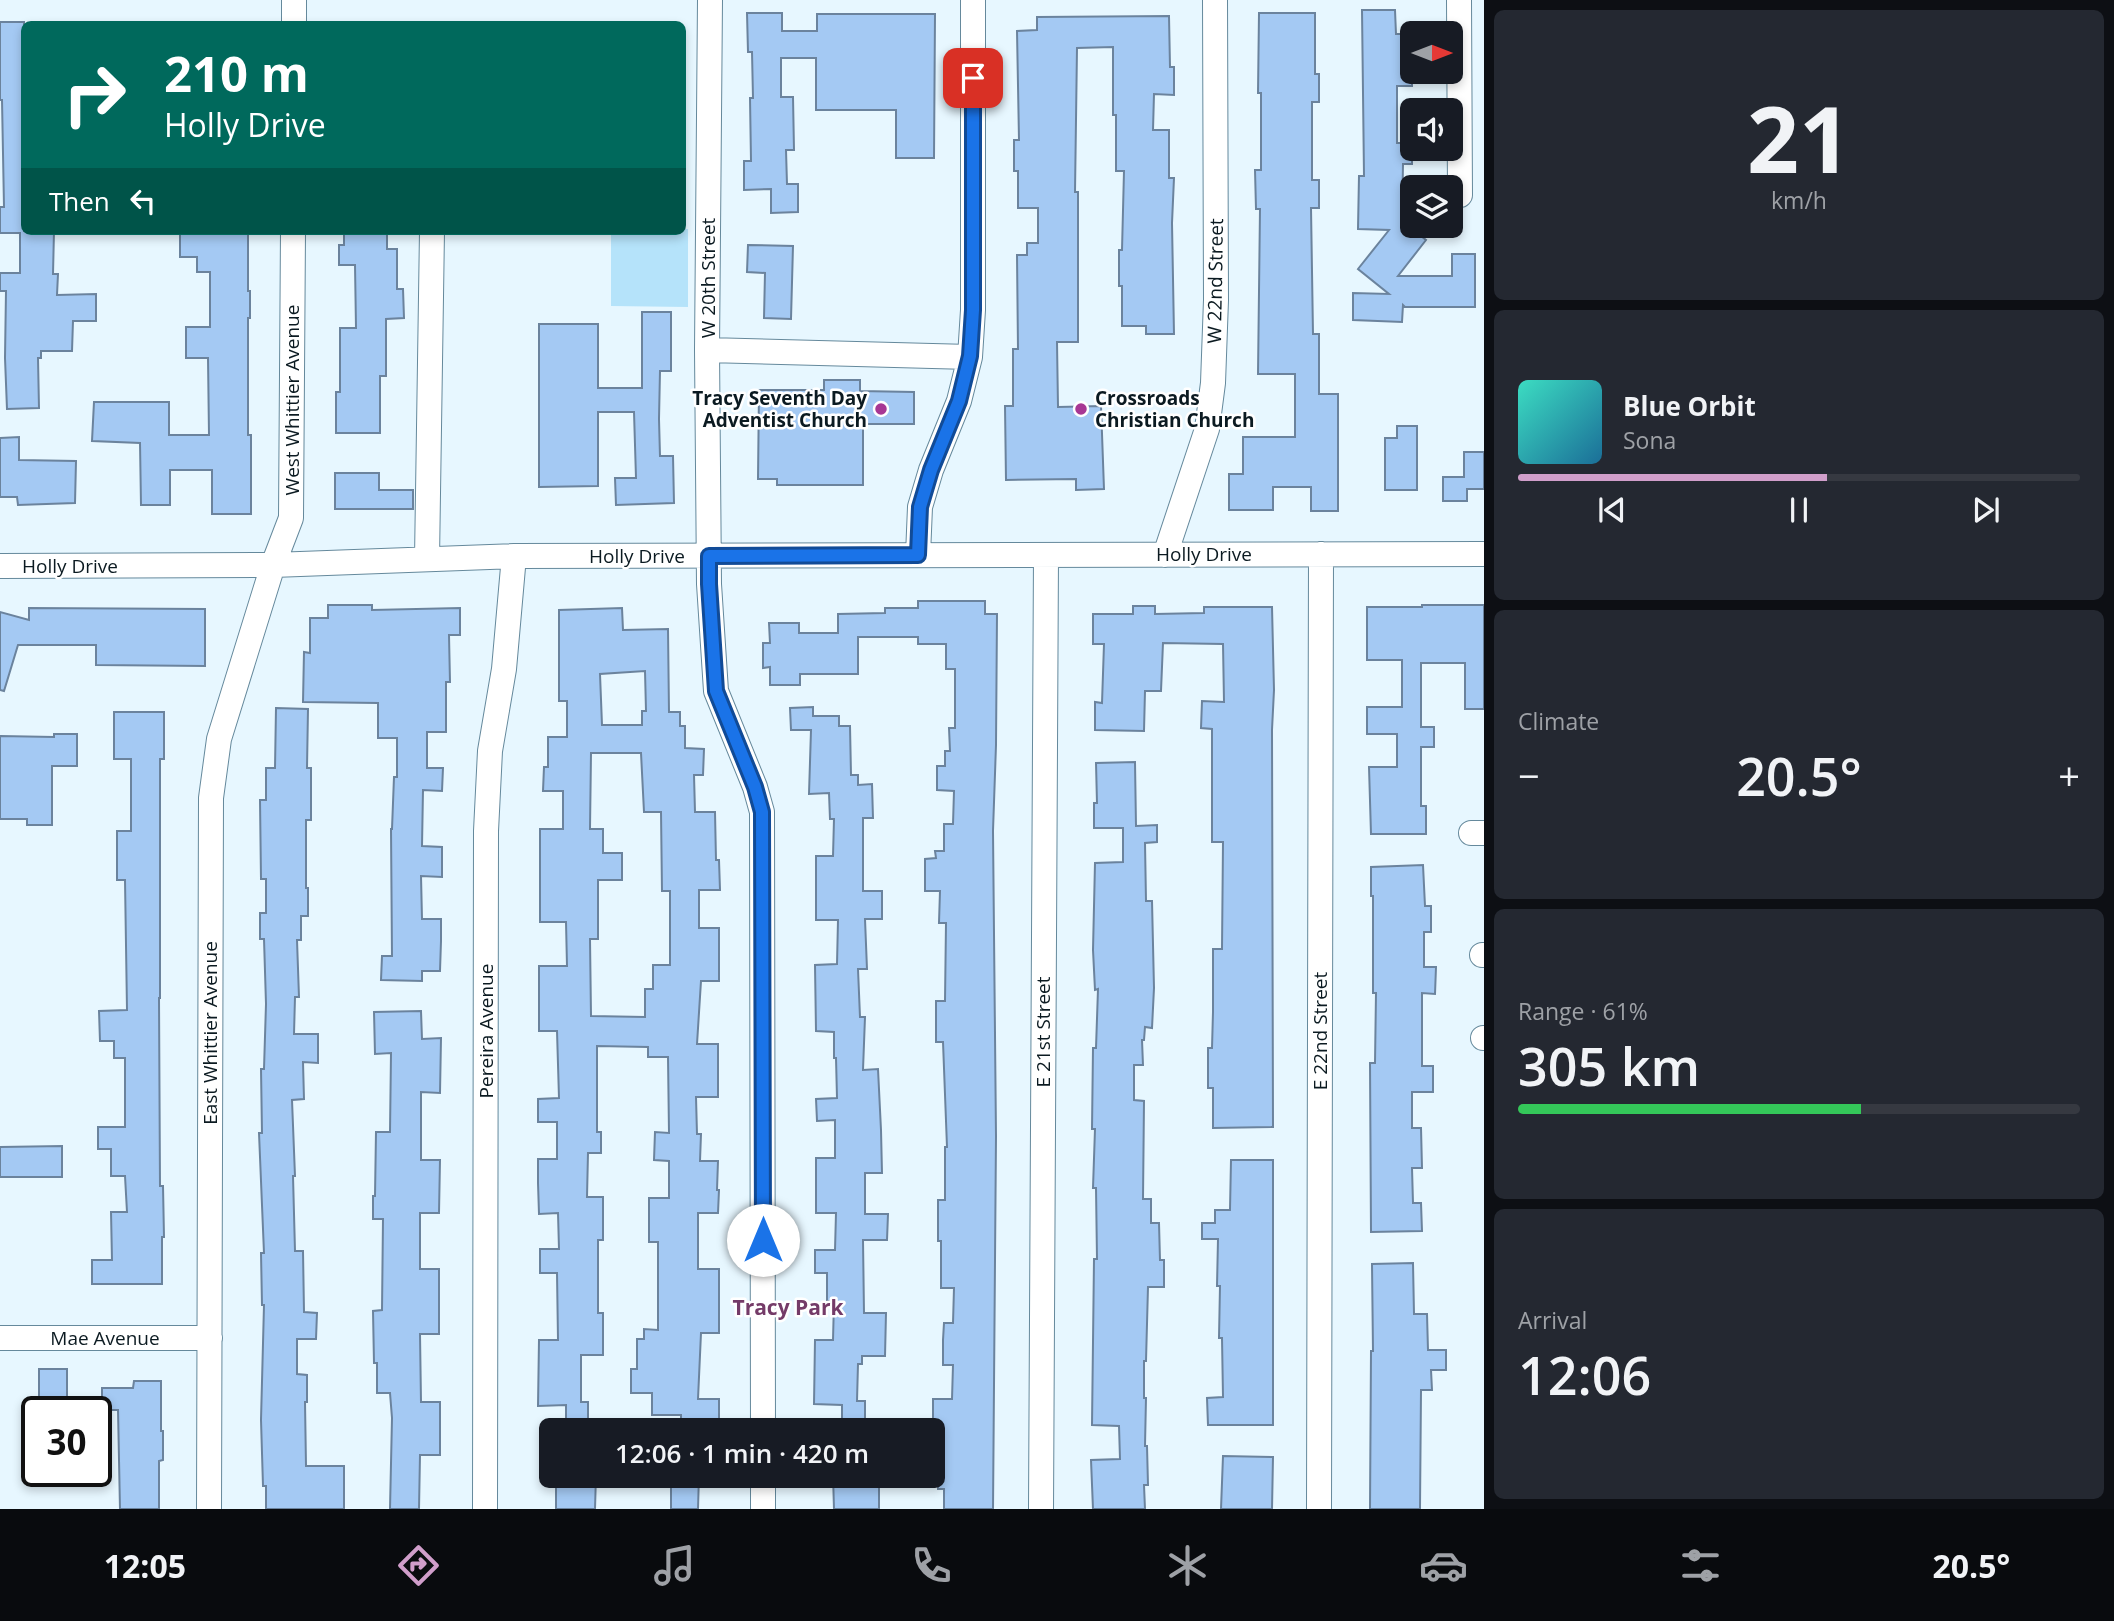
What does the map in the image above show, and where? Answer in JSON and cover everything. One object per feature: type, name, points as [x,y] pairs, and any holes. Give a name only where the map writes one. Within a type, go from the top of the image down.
[{"type":"street","points":[[294,0],[294,21]]},
{"type":"street","name":"W 20th Street","points":[[710,0],[707,350],[709,584],[716,691],[755,787],[762,812],[763,1418]]},
{"type":"street","points":[[918,555],[920,507],[931,470],[959,401],[970,356],[973,310],[974,0]]},
{"type":"street","name":"W 22nd Street","points":[[1165,555],[1207,429],[1213,383],[1216,300],[1215,0]]},
{"type":"street","points":[[1459,0],[1460,175]]},
{"type":"street","name":"West Whittier Avenue","points":[[273,565],[291,517],[293,235]]},
{"type":"street","points":[[427,559],[432,235]]},
{"type":"street","points":[[707,350],[970,356]]},
{"type":"street","name":"E 22nd Street","points":[[1319,1509],[1321,554]]},
{"type":"street","name":"Holly Drive","points":[[0,566],[273,565],[514,556],[1484,554]]},
{"type":"street","name":"E 21st Street","points":[[1041,1509],[1046,555]]},
{"type":"street","name":"Pereira Avenue","points":[[485,1509],[486,831],[490,751],[504,669],[514,556]]},
{"type":"street","name":"East Whittier Avenue","points":[[209,1509],[211,798],[219,739],[273,565]]},
{"type":"street","name":"Mae Avenue","points":[[0,1338],[210,1338]]},
{"type":"street","points":[[763,1488],[763,1509]]},
{"type":"shaded area","points":[[688,229],[688,307],[611,306],[611,235],[686,235]]},
{"type":"building","points":[[1362,10],[1395,10],[1396,34],[1400,34],[1400,84],[1412,84],[1397,86],[1397,143],[1400,143],[1400,161],[1412,161],[1412,164],[1403,164],[1403,175],[1400,175],[1400,238],[1426,240],[1398,276],[1452,276],[1452,254],[1475,254],[1475,307],[1403,305],[1402,322],[1353,320],[1353,293],[1389,294],[1358,269],[1389,230],[1358,229],[1359,176],[1364,176]]},
{"type":"building","points":[[747,13],[782,13],[782,31],[817,31],[817,14],[935,14],[934,158],[896,158],[896,110],[816,110],[816,58],[781,58],[781,97],[793,97],[794,150],[786,150],[787,184],[798,184],[798,212],[771,213],[771,189],[744,190],[744,161],[751,161],[750,98],[753,98],[752,52],[748,52]]},
{"type":"building","points":[[1259,13],[1315,13],[1315,74],[1319,74],[1319,102],[1312,102],[1312,180],[1319,180],[1319,208],[1311,208],[1313,334],[1319,334],[1319,394],[1338,394],[1338,511],[1311,511],[1311,487],[1273,487],[1273,510],[1229,510],[1229,474],[1243,474],[1243,437],[1295,437],[1295,374],[1258,374],[1260,209],[1256,209],[1255,170],[1261,170]]},
{"type":"building","points":[[1169,16],[1170,67],[1174,67],[1174,95],[1154,94],[1153,130],[1169,130],[1169,178],[1174,178],[1174,334],[1146,334],[1146,326],[1122,326],[1119,250],[1122,250],[1124,171],[1116,171],[1113,47],[1077,48],[1075,192],[1078,192],[1078,342],[1057,342],[1058,407],[1101,406],[1104,489],[1076,490],[1076,479],[1006,480],[1005,406],[1013,406],[1013,349],[1018,349],[1017,255],[1027,255],[1027,243],[1038,243],[1038,208],[1018,208],[1018,171],[1014,171],[1014,140],[1019,140],[1017,31],[1037,30],[1037,17]]},
{"type":"building","points":[[0,22],[21,22],[21,235],[54,235],[53,274],[58,274],[57,295],[96,294],[96,321],[73,321],[72,351],[41,351],[41,358],[38,358],[39,408],[7,409],[6,291],[0,291],[0,273],[20,273],[20,233],[0,233],[0,207],[4,207]]},
{"type":"building","points":[[180,235],[248,235],[248,435],[251,435],[251,514],[212,514],[212,470],[170,470],[170,505],[141,505],[140,443],[92,441],[94,402],[169,402],[169,435],[209,435],[208,358],[186,358],[186,327],[210,327],[210,272],[197,272],[197,257],[180,257]]},
{"type":"building","points":[[344,235],[387,235],[387,249],[397,249],[397,289],[403,289],[404,318],[386,319],[386,376],[380,376],[380,433],[336,433],[336,392],[340,392],[340,328],[356,328],[355,265],[339,265],[339,245],[344,245]]},
{"type":"building","points":[[748,245],[793,246],[791,319],[764,318],[765,273],[747,272]]},
{"type":"building","points":[[642,312],[671,312],[671,371],[660,371],[659,419],[660,456],[673,456],[674,503],[616,505],[615,478],[636,478],[634,412],[598,412],[598,486],[539,487],[539,324],[598,324],[598,388],[642,388]]},
{"type":"building","points":[[824,380],[860,380],[860,391],[914,392],[914,424],[863,424],[863,485],[777,485],[777,479],[758,479],[759,390],[824,390]]},
{"type":"building","points":[[1397,426],[1417,426],[1417,490],[1385,490],[1385,438],[1397,438]]},
{"type":"building","points":[[19,437],[19,460],[76,461],[75,503],[18,505],[17,497],[0,497],[0,438]]},
{"type":"building","points":[[1464,452],[1484,452],[1484,489],[1467,489],[1467,501],[1443,501],[1443,477],[1464,477]]},
{"type":"building","points":[[335,473],[379,473],[379,490],[413,490],[413,509],[335,509]]},
{"type":"building","points":[[918,601],[985,601],[985,614],[997,614],[993,831],[996,1136],[993,1509],[944,1509],[944,1489],[938,1488],[945,1488],[945,1418],[933,1418],[933,1399],[952,1399],[953,1365],[943,1365],[943,1340],[944,1323],[953,1323],[954,1288],[941,1288],[941,1241],[938,1241],[938,1200],[945,1200],[947,1147],[943,1042],[936,1042],[936,1001],[945,1001],[946,923],[939,923],[940,891],[925,891],[925,859],[936,858],[935,851],[944,851],[944,824],[953,824],[954,791],[937,790],[937,766],[945,766],[945,751],[950,751],[949,728],[955,728],[955,669],[946,669],[946,644],[918,644],[918,637],[858,637],[858,674],[800,674],[800,685],[770,685],[770,667],[763,668],[763,643],[770,643],[769,623],[799,623],[799,633],[838,633],[838,614],[885,613],[885,608],[918,608]]},
{"type":"building","points":[[328,605],[372,605],[372,610],[460,608],[460,635],[449,635],[450,682],[446,682],[446,732],[427,732],[427,768],[443,768],[442,791],[423,790],[422,846],[442,847],[442,877],[421,876],[422,919],[441,919],[441,941],[440,971],[422,971],[422,981],[381,980],[382,956],[392,956],[391,829],[394,777],[397,777],[397,738],[378,738],[378,703],[303,702],[304,652],[310,653],[310,618],[328,618]]},
{"type":"building","points":[[1484,605],[1484,709],[1465,709],[1465,663],[1421,663],[1421,727],[1434,727],[1434,747],[1421,747],[1421,806],[1426,806],[1426,834],[1371,834],[1369,767],[1397,767],[1397,734],[1367,734],[1367,707],[1402,707],[1402,660],[1367,660],[1367,607]]},
{"type":"building","points":[[1133,606],[1155,606],[1155,614],[1204,613],[1204,607],[1272,607],[1273,1127],[1213,1128],[1213,1088],[1208,1088],[1208,1048],[1212,1048],[1213,949],[1222,949],[1223,842],[1212,842],[1212,729],[1201,728],[1202,701],[1224,702],[1223,644],[1163,643],[1161,691],[1145,691],[1144,731],[1095,730],[1095,702],[1102,703],[1104,644],[1093,644],[1093,614],[1133,614]]},
{"type":"building","points":[[29,608],[205,609],[205,666],[96,665],[96,645],[18,645],[4,691],[0,690],[0,612],[29,620]]},
{"type":"building","points":[[622,608],[623,630],[668,629],[669,712],[680,712],[680,726],[685,726],[685,748],[704,749],[703,775],[694,775],[695,812],[715,812],[720,890],[699,890],[699,928],[719,928],[719,981],[701,981],[697,1044],[718,1044],[718,1097],[696,1097],[697,1134],[701,1134],[700,1161],[718,1161],[719,1190],[718,1213],[698,1213],[698,1269],[719,1269],[719,1333],[701,1333],[698,1399],[719,1399],[719,1418],[652,1415],[652,1393],[631,1393],[631,1369],[637,1369],[637,1339],[644,1339],[644,1329],[658,1330],[658,1242],[649,1242],[649,1198],[669,1198],[669,1161],[654,1160],[655,1132],[669,1133],[668,1057],[648,1057],[648,1047],[597,1046],[597,1132],[601,1132],[601,1153],[588,1153],[587,1197],[603,1197],[603,1240],[598,1240],[598,1313],[603,1313],[603,1355],[581,1355],[581,1402],[588,1402],[588,1418],[566,1418],[566,1405],[538,1406],[539,1340],[558,1340],[557,1273],[540,1273],[540,1249],[559,1249],[558,1213],[539,1214],[538,1183],[538,1159],[557,1159],[557,1122],[538,1122],[538,1099],[559,1098],[557,1031],[539,1031],[539,966],[567,966],[566,922],[540,922],[540,829],[563,829],[563,791],[543,791],[544,767],[548,767],[548,737],[567,737],[567,701],[559,701],[559,610]],"holes":[[[645,671],[646,711],[642,711],[642,725],[602,725],[600,674]],[[591,753],[641,753],[644,812],[661,812],[662,891],[670,891],[670,965],[653,965],[653,989],[645,989],[645,1017],[591,1016],[590,939],[598,939],[598,880],[622,880],[622,853],[603,853],[603,829],[590,829]]]},
{"type":"building","points":[[813,707],[813,716],[839,716],[839,726],[850,726],[851,775],[858,775],[858,785],[872,784],[873,818],[863,818],[863,891],[882,891],[882,919],[865,919],[867,969],[858,969],[860,1017],[865,1017],[863,1070],[878,1069],[882,1173],[865,1173],[865,1214],[888,1214],[887,1240],[863,1240],[864,1313],[886,1313],[885,1356],[862,1356],[862,1364],[858,1364],[857,1401],[865,1401],[865,1418],[842,1418],[842,1405],[814,1404],[815,1340],[833,1340],[834,1301],[827,1301],[827,1273],[815,1273],[815,1250],[835,1250],[836,1213],[816,1213],[816,1158],[835,1158],[835,1120],[817,1121],[816,1099],[837,1098],[834,1032],[816,1031],[815,965],[837,964],[838,920],[816,920],[816,856],[833,856],[834,819],[830,819],[829,793],[809,794],[811,730],[791,730],[790,708]]},
{"type":"building","points":[[276,708],[308,709],[307,768],[311,768],[311,820],[306,820],[308,916],[301,916],[301,940],[297,940],[299,997],[295,997],[294,1034],[318,1034],[318,1063],[303,1062],[304,1099],[292,1100],[295,1251],[303,1251],[304,1312],[317,1313],[316,1339],[297,1339],[297,1374],[307,1375],[306,1466],[344,1466],[344,1509],[266,1509],[266,1486],[263,1486],[261,1420],[264,1305],[261,1253],[264,1253],[259,1133],[262,1133],[261,1069],[264,1069],[266,1004],[264,939],[260,939],[260,913],[266,913],[266,879],[261,879],[260,800],[266,800],[266,768],[275,768]]},
{"type":"building","points":[[114,712],[164,712],[164,759],[160,759],[159,998],[160,1186],[163,1186],[164,1237],[162,1284],[92,1284],[92,1260],[112,1260],[111,1212],[127,1212],[125,1176],[111,1176],[111,1149],[98,1149],[98,1127],[125,1127],[125,1058],[114,1058],[114,1041],[100,1041],[99,1011],[127,1010],[125,880],[117,880],[117,831],[131,831],[131,759],[114,759]]},
{"type":"building","points":[[54,734],[77,734],[77,766],[52,766],[52,825],[27,825],[27,819],[0,819],[0,736],[54,737]]},
{"type":"building","points":[[1135,762],[1136,826],[1157,825],[1157,842],[1145,843],[1146,901],[1152,901],[1154,988],[1152,1028],[1145,1027],[1142,1040],[1143,1065],[1134,1065],[1134,1100],[1144,1101],[1143,1199],[1151,1199],[1151,1223],[1159,1223],[1160,1260],[1164,1260],[1164,1287],[1148,1287],[1144,1361],[1148,1485],[1144,1485],[1145,1509],[1093,1509],[1091,1460],[1120,1459],[1119,1426],[1092,1425],[1094,1259],[1097,1259],[1096,1188],[1093,1188],[1095,1129],[1092,1129],[1093,1048],[1096,1048],[1098,989],[1095,990],[1093,950],[1095,863],[1123,862],[1123,828],[1094,828],[1094,803],[1097,803],[1096,763]]},
{"type":"building","points":[[1423,865],[1425,906],[1431,906],[1431,932],[1424,932],[1424,967],[1436,967],[1435,994],[1422,993],[1422,1066],[1433,1066],[1433,1092],[1412,1092],[1412,1128],[1421,1128],[1422,1168],[1412,1168],[1413,1203],[1421,1203],[1422,1231],[1371,1232],[1370,1063],[1375,1063],[1376,993],[1373,993],[1371,867]]},
{"type":"building","points":[[421,1011],[422,1039],[441,1038],[440,1093],[421,1092],[421,1160],[440,1160],[439,1213],[420,1213],[420,1269],[439,1269],[439,1334],[420,1334],[421,1402],[440,1402],[440,1455],[420,1455],[419,1509],[390,1509],[390,1393],[377,1393],[377,1363],[374,1363],[373,1311],[382,1310],[383,1219],[373,1219],[373,1196],[376,1132],[390,1132],[391,1053],[375,1054],[374,1012]]},
{"type":"building","points":[[62,1146],[62,1177],[0,1177],[0,1147]]},
{"type":"building","points":[[1231,1160],[1273,1160],[1273,1425],[1208,1425],[1207,1398],[1223,1397],[1222,1338],[1219,1338],[1218,1239],[1202,1239],[1202,1223],[1215,1223],[1215,1210],[1230,1210]]},
{"type":"building","points":[[1413,1263],[1414,1314],[1427,1314],[1428,1350],[1446,1350],[1446,1370],[1431,1370],[1432,1390],[1421,1390],[1420,1509],[1370,1509],[1372,1264]]},
{"type":"building","points":[[39,1369],[67,1369],[67,1396],[39,1396]]},
{"type":"building","points":[[134,1381],[161,1381],[163,1460],[159,1461],[159,1509],[120,1509],[118,1410],[112,1410],[112,1396],[102,1396],[102,1388],[133,1388]]},
{"type":"building","points":[[1223,1456],[1273,1457],[1272,1509],[1221,1509]]},
{"type":"building","points":[[556,1488],[596,1488],[595,1509],[556,1509]]},
{"type":"building","points":[[671,1488],[699,1488],[698,1509],[671,1509]]},
{"type":"building","points":[[833,1488],[879,1488],[879,1509],[834,1509]]},
{"type":"place","name":"Tracy Seventh Day Adventist Church","points":[[881,409]]},
{"type":"place","name":"Crossroads Christian Church","points":[[1081,409]]},
{"type":"district","name":"Tracy Park","points":[[788,1307]]},
{"type":"route","points":[[763,1240],[762,812],[755,787],[716,691],[709,556],[918,555],[920,507],[931,470],[959,401],[970,356],[973,310],[973,78]]}]
